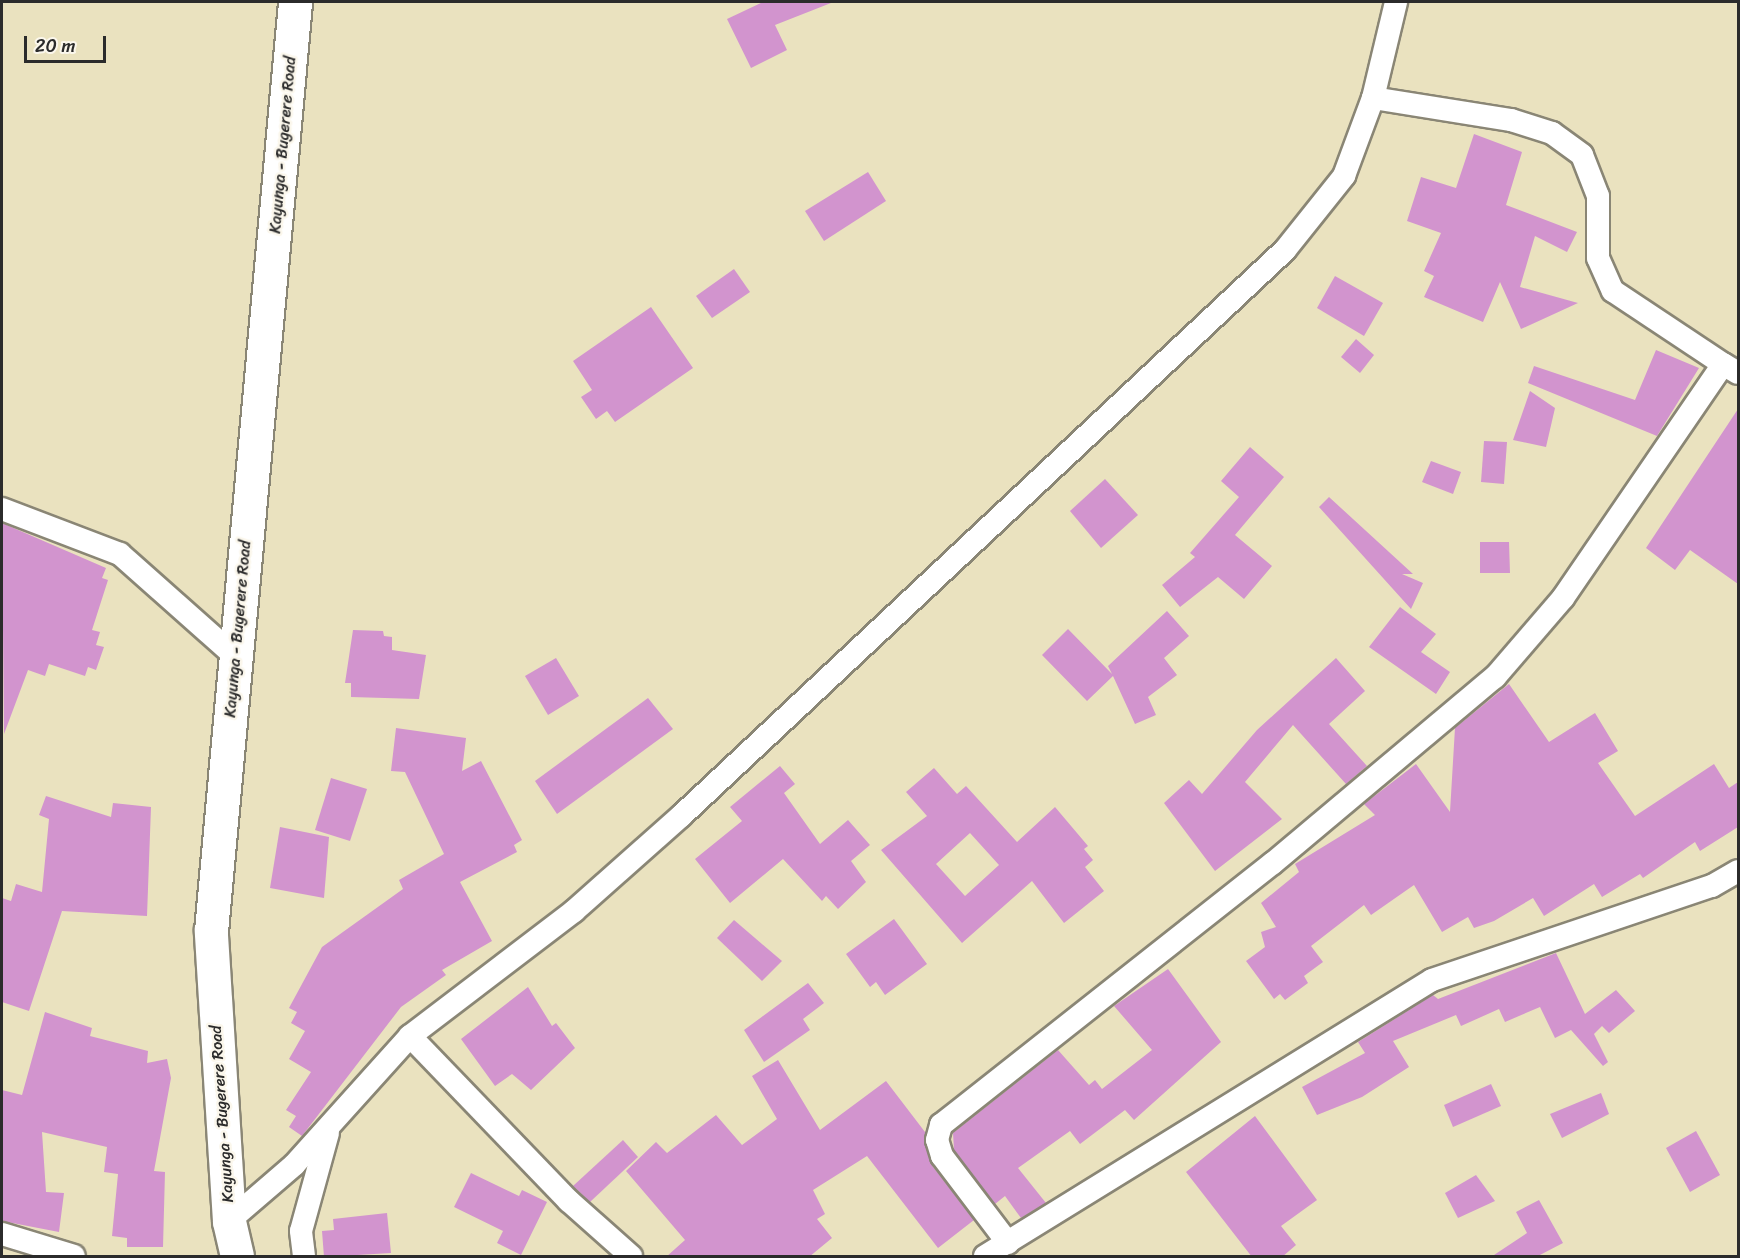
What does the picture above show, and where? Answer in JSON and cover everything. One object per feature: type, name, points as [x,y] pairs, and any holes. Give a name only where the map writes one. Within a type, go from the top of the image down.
[{"type":"main road","name":"Kayunga - Bugerere Road","points":[[237,1257],[229,1221],[211,931],[294,2]]},
{"type":"street","points":[[229,1221],[329,1129],[410,1036],[574,911],[681,816],[1285,250],[1344,176],[1373,98],[1396,2]]},
{"type":"street","points":[[1008,1243],[942,1156],[937,1140],[941,1125],[1273,863],[1496,677],[1563,598],[1731,368],[1613,291],[1598,258],[1598,196],[1582,155],[1552,133],[1511,120],[1373,98]]},
{"type":"street","points":[[2,509],[120,554],[236,657]]},
{"type":"street","points":[[985,1257],[1432,980],[1712,886],[1738,871]]},
{"type":"street","points":[[410,1036],[569,1201],[631,1257]]},
{"type":"street","points":[[304,1257],[301,1231],[329,1129]]},
{"type":"street","points":[[2,1234],[74,1257]]},
{"type":"building","points":[[763,2],[831,3],[775,25],[787,50],[751,68],[727,19]]},
{"type":"building","points":[[1474,134],[1522,152],[1506,205],[1577,232],[1567,252],[1535,236],[1520,287],[1578,303],[1521,329],[1500,282],[1483,322],[1424,297],[1434,276],[1424,271],[1441,233],[1407,221],[1421,177],[1456,188]]},
{"type":"building","points":[[868,172],[886,201],[824,241],[805,211]]},
{"type":"building","points":[[734,269],[750,292],[712,318],[696,296]]},
{"type":"building","points":[[1335,276],[1383,303],[1364,336],[1317,308]]},
{"type":"building","points":[[651,307],[693,368],[615,422],[607,411],[596,419],[581,397],[592,390],[573,361]]},
{"type":"building","points":[[1356,339],[1374,355],[1360,373],[1341,357]]},
{"type":"building","points":[[1656,350],[1699,368],[1657,436],[1528,383],[1534,366],[1635,400]]},
{"type":"building","points":[[1530,391],[1555,408],[1546,447],[1513,440]]},
{"type":"building","points":[[1738,409],[1738,584],[1690,550],[1675,570],[1646,548]]},
{"type":"building","points":[[1484,441],[1507,442],[1504,484],[1481,482]]},
{"type":"building","points":[[1250,447],[1284,477],[1235,535],[1272,566],[1244,599],[1218,577],[1180,607],[1162,585],[1195,557],[1190,553],[1239,497],[1221,481]]},
{"type":"building","points":[[1431,461],[1461,472],[1453,494],[1422,482]]},
{"type":"building","points":[[1105,479],[1138,515],[1101,548],[1070,511]]},
{"type":"building","points":[[1329,497],[1413,574],[1402,574],[1423,583],[1411,609],[1319,507]]},
{"type":"building","points":[[2,523],[106,568],[102,578],[108,580],[92,630],[100,632],[96,645],[104,647],[96,670],[88,667],[85,676],[49,664],[45,676],[28,670],[4,734]]},
{"type":"building","points":[[1480,542],[1509,542],[1510,573],[1480,573]]},
{"type":"building","points":[[1400,607],[1436,634],[1421,652],[1450,672],[1436,694],[1369,647]]},
{"type":"building","points":[[1167,611],[1189,636],[1164,658],[1177,675],[1148,697],[1156,715],[1135,724],[1113,676],[1087,701],[1042,655],[1068,629],[1112,674],[1108,666]]},
{"type":"building","points":[[353,630],[383,631],[384,636],[392,637],[392,650],[426,655],[419,699],[351,697],[351,683],[345,683]]},
{"type":"building","points":[[556,658],[579,696],[548,715],[525,676]]},
{"type":"building","points":[[1336,658],[1365,691],[1329,724],[1367,766],[1346,784],[1293,725],[1245,782],[1282,819],[1215,871],[1164,803],[1189,780],[1202,794],[1257,730]]},
{"type":"building","points":[[1509,684],[1549,742],[1595,713],[1618,751],[1598,763],[1635,816],[1714,764],[1729,788],[1738,782],[1738,827],[1700,851],[1695,842],[1643,878],[1640,874],[1602,897],[1594,884],[1544,916],[1533,898],[1494,921],[1474,928],[1468,917],[1442,932],[1414,885],[1371,915],[1364,905],[1311,946],[1323,962],[1304,976],[1308,983],[1285,1000],[1280,994],[1274,999],[1246,961],[1265,947],[1261,932],[1276,927],[1261,903],[1299,872],[1295,864],[1375,815],[1364,804],[1416,764],[1450,812],[1455,728]]},
{"type":"building","points":[[648,698],[673,729],[557,814],[535,781]]},
{"type":"building","points":[[396,728],[466,738],[462,771],[481,761],[522,840],[514,845],[517,852],[460,882],[492,941],[442,970],[446,975],[401,1007],[302,1136],[289,1127],[296,1116],[286,1110],[311,1072],[289,1059],[305,1031],[291,1023],[297,1012],[289,1008],[322,947],[403,889],[399,880],[444,854],[405,772],[391,771]]},
{"type":"building","points":[[780,766],[795,784],[784,793],[820,844],[848,820],[870,845],[851,861],[866,882],[838,909],[826,896],[822,901],[783,859],[730,903],[695,859],[742,821],[730,807]]},
{"type":"building","points":[[934,768],[957,794],[966,786],[1017,842],[1055,807],[1088,846],[1084,849],[1093,860],[1085,867],[1104,891],[1064,923],[1032,881],[962,943],[881,850],[927,816],[906,792]],"holes":[[[970,833],[999,865],[965,896],[936,864]]]},
{"type":"building","points":[[331,778],[367,789],[350,841],[315,830]]},
{"type":"building","points":[[46,796],[111,817],[113,803],[151,807],[147,916],[62,911],[29,1011],[2,1002],[2,898],[11,901],[16,884],[42,892],[49,819],[39,815]]},
{"type":"building","points":[[280,827],[329,837],[324,898],[270,888]]},
{"type":"building","points":[[894,919],[927,964],[885,995],[876,982],[870,987],[846,954]]},
{"type":"building","points":[[734,920],[782,961],[762,981],[717,938]]},
{"type":"building","points":[[1556,953],[1585,1014],[1616,990],[1635,1011],[1609,1033],[1602,1026],[1594,1034],[1608,1062],[1603,1066],[1571,1030],[1555,1038],[1540,1007],[1505,1022],[1499,1009],[1461,1026],[1456,1015],[1393,1041],[1409,1067],[1362,1097],[1317,1115],[1302,1087],[1365,1053],[1358,1042],[1433,995],[1438,999]]},
{"type":"building","points":[[1168,969],[1221,1042],[1134,1120],[1125,1110],[1080,1144],[1070,1131],[1018,1168],[1046,1203],[1021,1218],[1005,1196],[995,1204],[954,1150],[953,1133],[1058,1050],[1089,1085],[1095,1080],[1102,1089],[1152,1050],[1114,1006]]},
{"type":"building","points":[[808,983],[824,1003],[803,1019],[810,1030],[764,1062],[744,1030]]},
{"type":"building","points":[[528,987],[552,1026],[556,1023],[575,1048],[531,1090],[512,1074],[495,1086],[461,1039]]},
{"type":"building","points":[[45,1012],[92,1028],[90,1036],[148,1051],[147,1063],[167,1059],[171,1078],[154,1171],[165,1172],[163,1247],[127,1247],[127,1238],[112,1236],[118,1174],[104,1172],[107,1147],[42,1132],[46,1192],[64,1193],[59,1232],[2,1221],[2,1090],[22,1095]]},
{"type":"building","points":[[778,1060],[820,1130],[886,1081],[925,1132],[931,1164],[974,1220],[938,1248],[867,1156],[813,1190],[825,1214],[817,1219],[832,1238],[809,1257],[666,1257],[685,1240],[626,1171],[656,1142],[667,1153],[716,1115],[742,1145],[777,1119],[752,1076]]},
{"type":"building","points":[[1491,1084],[1501,1106],[1453,1127],[1444,1105]]},
{"type":"building","points":[[1601,1093],[1609,1114],[1562,1138],[1550,1114]]},
{"type":"building","points":[[1255,1116],[1317,1200],[1281,1226],[1296,1245],[1282,1257],[1252,1257],[1186,1172]]},
{"type":"building","points":[[1696,1131],[1720,1175],[1690,1192],[1666,1148]]},
{"type":"building","points":[[623,1140],[638,1157],[590,1202],[573,1186]]},
{"type":"building","points":[[471,1173],[519,1196],[522,1190],[547,1202],[521,1255],[497,1243],[503,1231],[454,1207]]},
{"type":"building","points":[[1476,1175],[1495,1201],[1458,1218],[1445,1193]]},
{"type":"building","points":[[1539,1200],[1563,1243],[1536,1257],[1491,1257],[1527,1233],[1516,1212]]},
{"type":"building","points":[[387,1213],[391,1253],[324,1257],[322,1231],[334,1230],[333,1219]]}]
